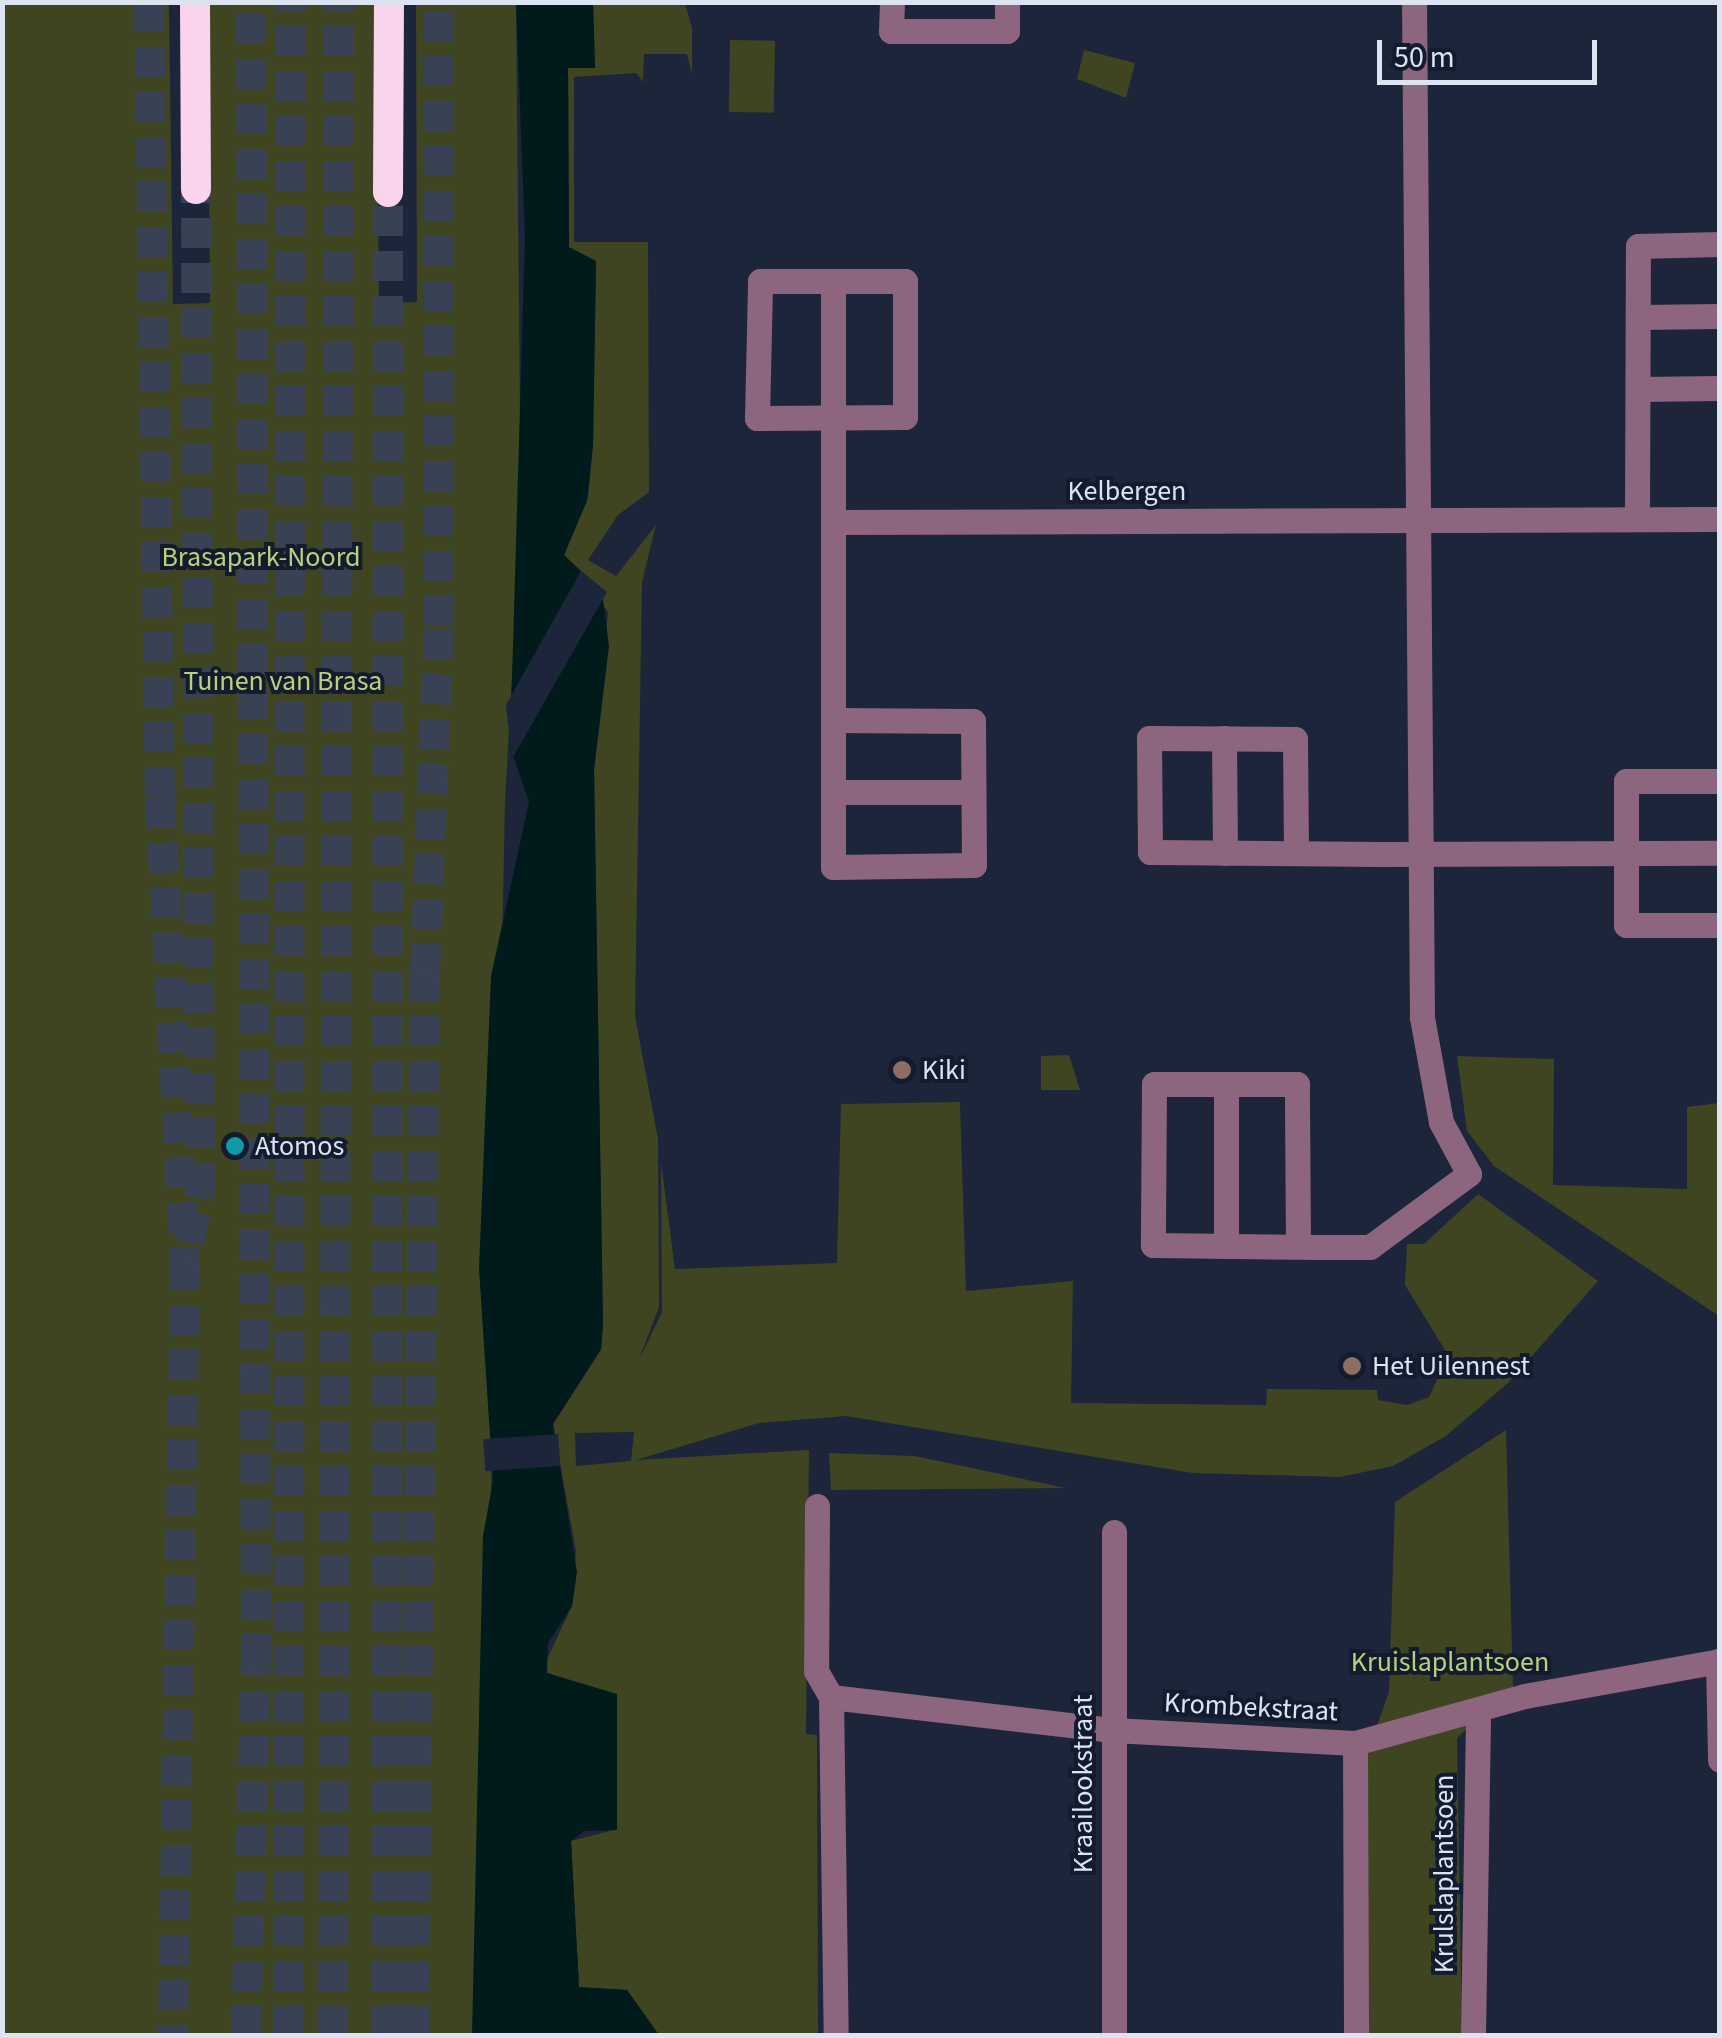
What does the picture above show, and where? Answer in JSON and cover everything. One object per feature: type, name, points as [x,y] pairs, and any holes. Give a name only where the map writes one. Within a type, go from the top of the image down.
[{"type":"highway","points":[[195,2],[196,189]]},
{"type":"highway","points":[[388,192],[389,2]]},
{"type":"street","points":[[892,2],[892,31],[1007,31],[1007,2]]},
{"type":"street","points":[[1298,1246],[1298,1084],[1154,1084],[1153,1246],[1298,1246],[1388,1240],[1470,1174],[1429,1074],[1414,2]]},
{"type":"street","points":[[1637,518],[1638,246],[1720,244]]},
{"type":"street","points":[[760,281],[905,281],[905,417],[834,419],[757,418],[760,281]]},
{"type":"street","points":[[833,281],[832,866],[974,864],[972,721],[834,720]]},
{"type":"street","points":[[1638,316],[1720,316]]},
{"type":"street","points":[[1638,389],[1720,388]]},
{"type":"street","name":"Kelbergen","points":[[834,522],[1720,518]]},
{"type":"street","points":[[1296,853],[1295,738],[1150,738],[1150,852],[1423,854],[1720,853]]},
{"type":"street","points":[[1224,738],[1225,852]]},
{"type":"street","points":[[1720,780],[1626,781],[1626,925],[1720,925]]},
{"type":"street","points":[[833,792],[973,792]]},
{"type":"street","points":[[1226,1084],[1226,1246]]},
{"type":"street","points":[[816,1506],[816,1671],[831,1697],[836,2036]]},
{"type":"street","name":"Kraailookstraat","points":[[1114,1532],[1114,2036]]},
{"type":"street","points":[[1719,1661],[1720,1760]]},
{"type":"street","name":"Krombekstraat","points":[[831,1697],[1113,1730],[1355,1743],[1478,1712],[1719,1661]]},
{"type":"street","name":"Krulslaplantsoen","points":[[1473,2036],[1478,1712]]},
{"type":"street","points":[[1355,1743],[1356,2036]]},
{"type":"green space","name":"Brasapark-Noord","points":[[3,3],[169,3],[173,304],[210,303],[208,3],[376,3],[379,303],[417,302],[416,3],[516,3],[521,517],[505,802],[480,2035],[3,2036]]},
{"type":"green space","points":[[593,3],[685,3],[692,28],[692,74],[687,54],[644,54],[643,82],[636,73],[574,77],[574,242],[648,242],[649,492],[618,515],[588,560],[616,576],[656,525],[642,582],[635,1016],[658,1139],[659,1307],[639,1360],[662,1312],[661,1162],[675,1269],[837,1263],[841,1104],[960,1102],[966,1291],[1073,1281],[1071,1403],[1266,1405],[1267,1389],[1377,1390],[1378,1400],[1407,1405],[1429,1397],[1448,1355],[1405,1285],[1407,1244],[1424,1244],[1478,1194],[1598,1281],[1509,1382],[1446,1436],[1393,1466],[1340,1477],[1193,1473],[846,1416],[759,1423],[636,1460],[809,1450],[806,1734],[817,1735],[818,2035],[659,2035],[627,1990],[579,1987],[571,1841],[617,1829],[570,1682],[547,1673],[547,1659],[572,1606],[576,1551],[553,1424],[601,1350],[603,1324],[594,770],[608,612],[564,555],[588,497],[593,445],[596,261],[569,248],[568,67],[595,67]],"holes":[[[634,1432],[631,1461],[576,1466],[575,1433]]]},
{"type":"green space","points":[[730,40],[775,41],[774,113],[729,112]]},
{"type":"green space","points":[[1084,50],[1135,63],[1126,98],[1077,79]]},
{"type":"green space","points":[[1069,1055],[1080,1090],[1041,1090],[1041,1056]]},
{"type":"green space","points":[[1457,1056],[1554,1059],[1553,1185],[1687,1189],[1687,1107],[1719,1103],[1719,1316],[1494,1166],[1467,1131]]},
{"type":"green space","name":"Kruislaplantsoen","points":[[1506,1430],[1513,1688],[1457,1738],[1462,2035],[1363,2035],[1362,1768],[1389,1692],[1395,1502]]},
{"type":"green space","points":[[829,1453],[915,1456],[1066,1488],[831,1490]]},
{"type":"shaded area","points":[[516,3],[593,3],[595,68],[568,68],[569,247],[596,261],[593,445],[587,501],[564,555],[602,591],[609,646],[594,770],[603,1324],[601,1349],[553,1424],[577,1572],[572,1606],[548,1643],[547,1673],[617,1694],[617,1830],[584,1831],[571,1841],[579,1987],[627,1990],[659,2035],[472,2036],[483,1536],[493,1481],[479,1269],[491,976],[529,802],[510,747],[525,236]]},
{"type":"pier","points":[[581,571],[607,592],[512,759],[506,705]]},
{"type":"pier","points":[[558,1434],[560,1466],[485,1471],[483,1439]]},
{"type":"tunnel","points":[[149,2],[160,798],[185,1260],[173,2036]]},
{"type":"tunnel","points":[[246,2036],[256,1664],[251,2]]},
{"type":"tunnel","points":[[289,2036],[290,2]]},
{"type":"tunnel","points":[[333,2036],[339,2]]},
{"type":"tunnel","points":[[414,2036],[425,974],[439,626],[439,2]]},
{"type":"tunnel","points":[[189,1242],[200,1193],[196,189]]},
{"type":"tunnel","points":[[387,2036],[388,192]]},
{"type":"place","name":"Kiki","points":[[902,1070]]},
{"type":"place","name":"Atomos","points":[[235,1146]]},
{"type":"place","name":"Het Uilennest","points":[[1352,1366]]},
{"type":"park label","name":"Tuinen van Brasa","points":[[283,681]]}]
